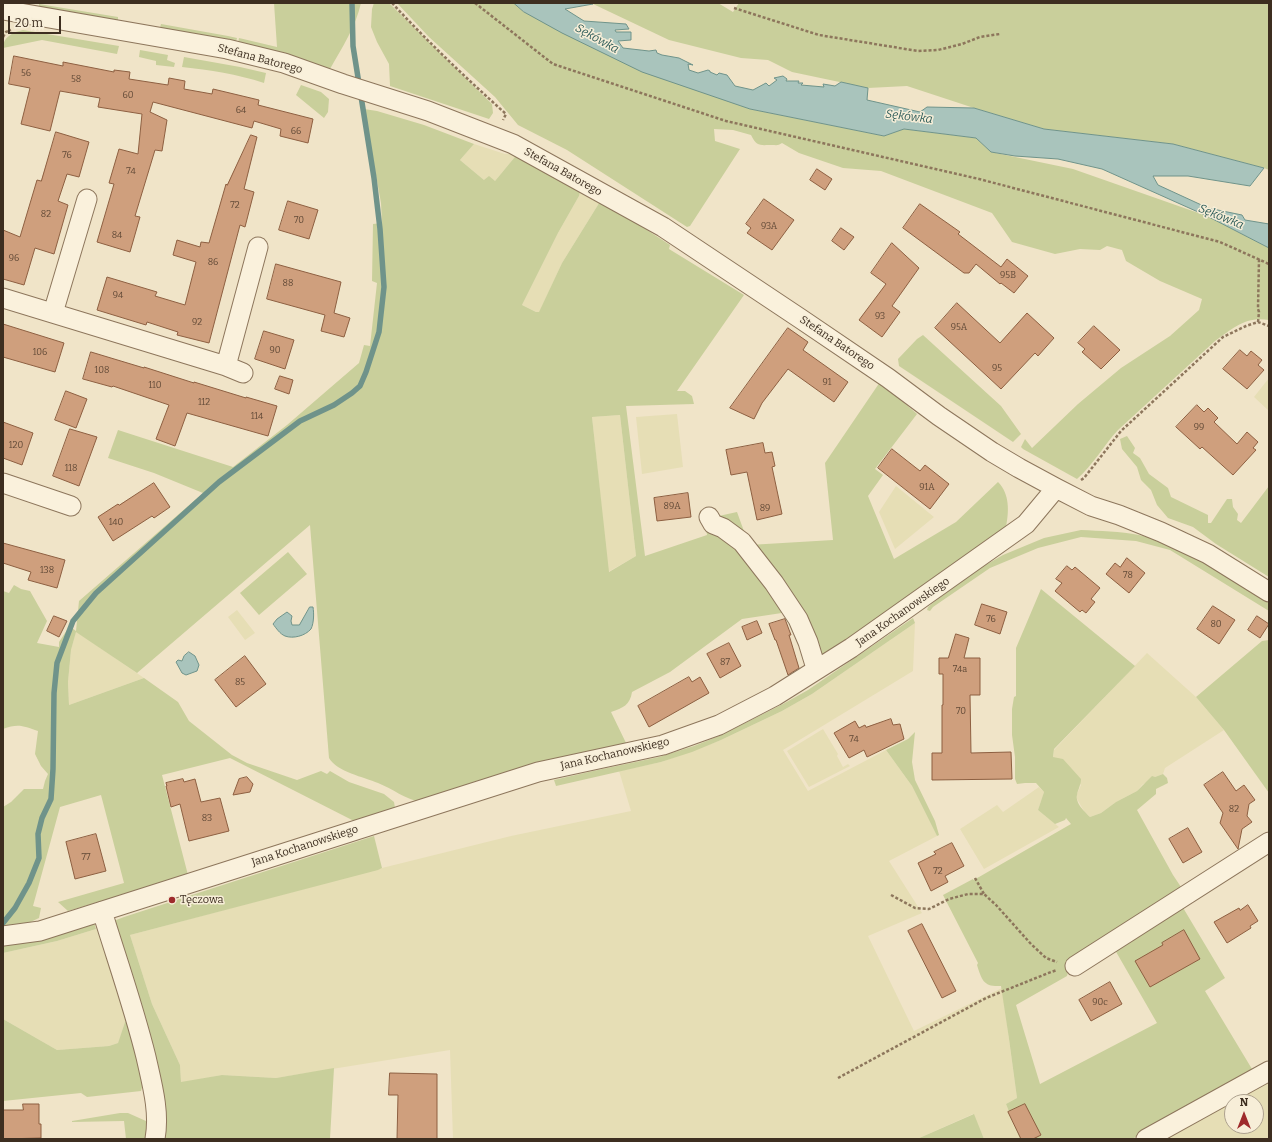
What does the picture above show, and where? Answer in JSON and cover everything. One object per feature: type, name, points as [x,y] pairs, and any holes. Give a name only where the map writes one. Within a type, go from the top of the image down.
[{"type":"street","name":"Stefana Batorego","points":[[3,10],[227,49],[284,63],[343,84],[428,111],[513,144],[663,227],[888,378],[939,416],[992,452],[1056,488]]},
{"type":"street","points":[[53,313],[87,199]]},
{"type":"street","points":[[3,298],[235,370],[258,247]]},
{"type":"street","points":[[3,483],[71,506]]},
{"type":"street","points":[[1056,488],[1091,506],[1119,515],[1161,532],[1208,554],[1269,592]]},
{"type":"street","name":"Jana Kochanowskiego","points":[[3,936],[40,931],[538,772],[663,745],[719,725],[775,696],[864,639],[1026,524],[1056,488]]},
{"type":"street","points":[[709,517],[713,524],[723,528],[742,542],[774,584],[798,619],[818,669]]},
{"type":"street","points":[[1075,966],[1269,842]]},
{"type":"street","points":[[102,911],[140,1030],[156,1105],[155,1139]]},
{"type":"street","points":[[1146,1139],[1269,1071]]},
{"type":"path","points":[[392,3],[424,37],[506,114],[502,123]]},
{"type":"path","points":[[475,3],[553,64],[718,118],[979,180],[1220,242],[1269,264]]},
{"type":"path","points":[[734,8],[819,35],[918,51],[938,50],[962,44],[980,37],[1000,34]]},
{"type":"path","points":[[1258,322],[1259,259]]},
{"type":"path","points":[[1056,488],[1084,478],[1121,431],[1223,337],[1258,322],[1269,326]]},
{"type":"path","points":[[976,878],[984,894],[1046,958],[1065,965],[1075,966]]},
{"type":"path","points":[[891,895],[916,908],[929,909],[949,899],[968,894],[984,894]]},
{"type":"path","points":[[838,1078],[986,998],[1051,972],[1075,966]]},
{"type":"shaded area","points":[[474,144],[505,154],[519,152],[495,181],[484,180],[460,160]]},
{"type":"shaded area","points":[[581,188],[601,200],[562,263],[539,313],[536,312],[522,305],[558,233],[579,196]]},
{"type":"shaded area","points":[[1269,378],[1269,411],[1254,397]]},
{"type":"shaded area","points":[[677,414],[683,467],[642,474],[636,417]]},
{"type":"shaded area","points":[[620,415],[636,556],[608,572],[592,417]]},
{"type":"shaded area","points":[[896,486],[934,517],[895,549],[879,512]]},
{"type":"shaded area","points":[[237,610],[255,633],[245,640],[228,617]]},
{"type":"shaded area","points":[[915,623],[913,671],[783,750],[808,791],[886,750],[912,786],[937,836],[889,861],[922,913],[868,936],[914,1031],[1002,988],[1017,1098],[1006,1104],[1020,1139],[984,1139],[973,1114],[917,1139],[453,1139],[450,1050],[276,1078],[222,1075],[181,1083],[180,1065],[152,1004],[130,935],[382,868],[511,836],[631,811],[619,771],[661,762],[721,740],[782,711],[812,694]]},
{"type":"shaded area","points":[[76,631],[144,678],[69,705],[68,682],[71,650]]},
{"type":"shaded area","points":[[1147,653],[1196,697],[1224,730],[1165,768],[1163,774],[1142,785],[1137,791],[1116,802],[1101,813],[1090,817],[1084,811],[1077,799],[1077,794],[1081,785],[1053,757],[1054,750]]},
{"type":"shaded area","points":[[823,729],[838,754],[837,756],[843,767],[848,764],[850,766],[809,787],[787,751]]},
{"type":"shaded area","points":[[1039,787],[1044,792],[1038,810],[1059,827],[984,869],[960,829],[997,805],[1003,812]]},
{"type":"shaded area","points":[[96,929],[102,933],[130,1023],[125,1022],[118,1043],[109,1046],[57,1050],[3,1019],[3,953],[57,941]]},
{"type":"shaded area","points":[[1269,1076],[1269,1139],[1150,1139],[1224,1100],[1224,1134],[1264,1134],[1264,1094],[1235,1094]]},
{"type":"green space","points":[[274,3],[361,3],[352,28],[330,69],[261,48],[238,43],[239,38],[277,47]]},
{"type":"green space","points":[[374,3],[389,3],[492,104],[493,113],[489,119],[390,86],[389,64],[371,27],[372,9]]},
{"type":"green space","points":[[397,3],[514,3],[524,12],[750,109],[884,136],[904,129],[976,138],[991,152],[1073,169],[1207,216],[1269,248],[1269,320],[1261,319],[1247,321],[1215,341],[1118,430],[1088,468],[1077,479],[1023,449],[1021,447],[1025,439],[1032,448],[1078,404],[1121,368],[1170,336],[1199,310],[1202,299],[1160,281],[1126,261],[1122,250],[1107,246],[1100,250],[1080,249],[1055,254],[1012,242],[992,213],[881,171],[843,168],[799,153],[782,143],[779,145],[759,144],[755,142],[751,135],[733,130],[714,129],[715,141],[740,149],[690,226],[687,227],[567,150],[518,125],[495,97],[429,37]]},
{"type":"green space","points":[[591,3],[718,3],[733,12],[739,3],[1269,3],[1269,170],[1173,144],[1044,129],[907,86],[868,88],[792,72],[768,60],[741,58],[669,40]]},
{"type":"green space","points":[[39,4],[118,17],[118,21],[39,7]]},
{"type":"green space","points":[[161,24],[237,38],[236,42],[160,28]]},
{"type":"green space","points":[[23,30],[119,46],[117,54],[42,40],[3,48],[3,44],[9,36]]},
{"type":"green space","points":[[140,50],[168,55],[167,60],[175,63],[174,67],[156,65],[156,61],[139,57]]},
{"type":"green space","points":[[184,57],[266,73],[264,83],[244,77],[182,67]]},
{"type":"green space","points":[[301,85],[321,92],[329,99],[328,112],[324,118],[296,95]]},
{"type":"green space","points":[[364,109],[377,111],[424,125],[474,144],[460,160],[484,180],[489,176],[495,181],[519,152],[581,188],[579,196],[558,233],[522,305],[536,312],[539,312],[562,263],[601,200],[670,245],[669,249],[744,295],[677,391],[685,391],[692,396],[694,404],[626,406],[645,556],[707,535],[705,519],[737,512],[749,545],[833,540],[825,463],[880,382],[917,414],[875,469],[883,475],[868,496],[894,559],[956,522],[998,482],[1005,492],[1008,503],[1006,527],[829,654],[819,656],[795,611],[742,619],[670,672],[632,692],[628,703],[611,712],[627,745],[420,802],[409,799],[378,783],[351,774],[338,767],[329,758],[310,525],[137,673],[76,632],[71,650],[68,682],[69,705],[144,678],[178,702],[189,721],[232,755],[247,763],[297,780],[321,771],[327,774],[330,771],[349,782],[384,794],[394,802],[395,808],[356,822],[230,758],[162,775],[188,875],[68,911],[58,902],[124,883],[101,795],[60,807],[33,906],[41,908],[39,918],[22,926],[3,927],[3,807],[11,802],[24,789],[43,789],[48,774],[41,766],[35,754],[38,731],[21,726],[13,726],[3,729],[3,591],[9,593],[14,585],[21,589],[30,591],[47,621],[37,643],[59,647],[59,642],[67,630],[72,628],[76,631],[79,601],[203,493],[154,473],[108,458],[118,430],[233,467],[287,425],[359,363],[364,345],[370,346],[377,283],[372,281],[373,224],[382,223],[381,203]],"holes":[[[620,415],[636,556],[609,572],[592,417]]]},
{"type":"green space","points":[[923,335],[1001,406],[1021,434],[1013,442],[899,366],[898,359],[917,339]]},
{"type":"green space","points":[[1127,436],[1135,448],[1133,453],[1140,458],[1149,474],[1168,488],[1171,497],[1208,515],[1208,523],[1211,523],[1227,499],[1232,499],[1233,507],[1238,514],[1237,520],[1241,523],[1269,486],[1269,577],[1216,544],[1193,527],[1168,518],[1157,505],[1151,490],[1141,480],[1137,467],[1122,449],[1120,439]]},
{"type":"green space","points":[[1081,530],[1110,531],[1139,535],[1156,539],[1173,546],[1207,563],[1269,603],[1269,611],[1170,550],[1136,541],[1081,537],[1038,548],[990,568],[933,607],[930,611],[927,610],[928,607],[935,601],[982,567],[1003,555],[1044,538]]},
{"type":"green space","points":[[288,552],[307,574],[259,615],[240,593]]},
{"type":"green space","points":[[1041,589],[1135,666],[1054,749],[1053,757],[1063,759],[1081,779],[1077,801],[1090,817],[1101,813],[1116,802],[1137,791],[1152,776],[1155,777],[1163,774],[1167,778],[1168,783],[1156,789],[1156,794],[1137,810],[1173,875],[1185,893],[1071,961],[1067,976],[1016,1005],[1040,1084],[1157,1023],[1115,950],[1182,906],[1225,978],[1205,991],[1255,1074],[1132,1139],[1020,1139],[1006,1104],[1017,1098],[1001,986],[987,984],[982,979],[977,965],[978,963],[943,895],[979,877],[1071,824],[1066,818],[1065,820],[1055,824],[1038,810],[1044,792],[1036,783],[1017,784],[1015,779],[1012,709],[1014,697],[1016,696],[1016,648]]},
{"type":"green space","points":[[913,618],[915,623],[812,694],[782,711],[721,740],[692,752],[661,762],[556,786],[554,780],[659,757],[719,736],[808,690]]},
{"type":"green space","points":[[1269,640],[1269,793],[1224,730],[1196,697],[1262,641]]},
{"type":"green space","points":[[915,732],[912,762],[915,780],[935,821],[939,835],[937,836],[912,786],[886,750],[908,739]]},
{"type":"green space","points":[[374,836],[382,868],[378,870],[130,935],[152,1004],[180,1065],[181,1082],[222,1075],[276,1078],[334,1068],[330,1139],[164,1139],[111,922]]},
{"type":"green space","points":[[94,922],[96,929],[57,941],[3,953],[3,945]]},
{"type":"green space","points":[[3,1019],[57,1050],[109,1046],[118,1043],[125,1022],[130,1023],[144,1080],[141,1091],[87,1097],[81,1093],[3,1101]]},
{"type":"green space","points":[[128,1113],[146,1121],[148,1139],[126,1139],[124,1121],[72,1122],[72,1121]]},
{"type":"green space","points":[[974,1114],[984,1139],[917,1139]]},
{"type":"water","name":"Sękówka","points":[[514,3],[591,3],[593,4],[565,9],[584,21],[626,24],[629,29],[615,30],[616,32],[631,32],[631,40],[618,41],[623,48],[649,51],[656,50],[657,53],[679,58],[693,65],[688,64],[689,70],[698,73],[708,70],[717,75],[719,73],[727,75],[735,86],[753,90],[766,83],[769,86],[777,80],[774,78],[783,76],[787,79],[786,81],[799,81],[798,83],[803,83],[801,85],[824,87],[823,84],[835,86],[841,82],[868,88],[867,100],[920,112],[927,107],[974,108],[1044,129],[1173,144],[1264,168],[1250,186],[1188,176],[1153,176],[1158,185],[1208,208],[1242,215],[1245,220],[1269,224],[1269,248],[1207,216],[1102,169],[1058,159],[1015,156],[991,152],[976,138],[904,129],[884,136],[750,109],[642,72],[562,33],[524,12]]},
{"type":"water","points":[[310,607],[313,607],[314,618],[312,627],[302,635],[295,637],[285,636],[273,624],[287,612],[292,616],[292,625],[299,625]]},
{"type":"water","points":[[189,652],[195,656],[199,665],[197,671],[186,675],[182,673],[176,662],[178,660],[182,661],[184,656]]},
{"type":"building","points":[[14,56],[63,66],[63,62],[114,72],[114,70],[130,72],[129,79],[168,85],[169,78],[185,81],[184,89],[212,94],[213,89],[259,100],[258,105],[313,119],[308,143],[280,136],[281,129],[254,121],[252,128],[153,102],[150,112],[167,120],[162,151],[155,150],[135,216],[140,217],[130,252],[97,242],[114,184],[109,183],[119,149],[138,154],[142,114],[98,107],[100,98],[60,91],[50,131],[21,124],[30,88],[9,84]]},
{"type":"building","points":[[56,132],[89,142],[79,177],[67,174],[58,201],[68,205],[54,254],[35,248],[24,285],[3,279],[3,230],[20,237],[37,180],[41,181]]},
{"type":"building","points":[[251,135],[257,137],[244,189],[254,192],[245,227],[240,225],[209,343],[177,335],[178,332],[147,322],[146,325],[97,310],[107,277],[157,292],[155,296],[185,305],[196,262],[173,255],[177,240],[200,247],[201,242],[209,243],[226,184],[227,185]]},
{"type":"building","points":[[817,169],[832,179],[825,190],[810,180]]},
{"type":"building","points":[[764,199],[794,220],[772,250],[747,233],[751,228],[746,224]]},
{"type":"building","points":[[288,201],[318,210],[309,239],[279,230]]},
{"type":"building","points":[[920,204],[960,232],[958,234],[1001,267],[1007,259],[1028,276],[1014,293],[1001,283],[1000,284],[976,264],[969,273],[964,273],[903,228]]},
{"type":"building","points":[[841,228],[854,237],[844,250],[832,241]]},
{"type":"building","points":[[892,243],[919,268],[892,306],[900,312],[882,337],[859,320],[886,284],[871,273]]},
{"type":"building","points":[[276,264],[341,282],[334,313],[350,318],[344,337],[321,331],[325,315],[267,299]]},
{"type":"building","points":[[957,303],[1000,343],[1027,313],[1054,338],[1038,356],[1035,353],[1001,389],[935,328]]},
{"type":"building","points":[[3,324],[64,343],[55,372],[3,357]]},
{"type":"building","points":[[1094,326],[1120,350],[1101,369],[1082,352],[1085,349],[1078,343]]},
{"type":"building","points":[[788,328],[808,342],[803,350],[848,382],[834,402],[788,369],[762,403],[754,419],[730,408]]},
{"type":"building","points":[[264,331],[294,340],[285,369],[255,359]]},
{"type":"building","points":[[1240,350],[1247,356],[1251,351],[1262,360],[1258,365],[1264,370],[1247,389],[1223,369]]},
{"type":"building","points":[[91,352],[277,406],[268,436],[187,413],[175,446],[156,439],[169,405],[113,386],[112,387],[83,379]]},
{"type":"building","points":[[280,376],[293,380],[289,394],[275,389]]},
{"type":"building","points":[[66,391],[87,399],[76,428],[55,420]]},
{"type":"building","points":[[1197,405],[1204,412],[1208,408],[1218,418],[1214,422],[1237,444],[1247,432],[1258,442],[1253,448],[1256,450],[1233,475],[1202,447],[1200,449],[1176,427]]},
{"type":"building","points":[[3,422],[33,433],[22,465],[3,458]]},
{"type":"building","points":[[70,429],[97,437],[79,486],[53,476]]},
{"type":"building","points":[[763,443],[765,453],[772,452],[775,466],[772,467],[782,514],[757,520],[747,472],[731,475],[726,450]]},
{"type":"building","points":[[892,449],[920,471],[925,465],[949,484],[930,509],[878,468]]},
{"type":"building","points":[[154,483],[170,507],[154,518],[152,516],[113,541],[98,517]]},
{"type":"building","points":[[688,493],[691,517],[657,521],[654,498]]},
{"type":"building","points":[[3,543],[65,560],[57,588],[28,580],[31,572],[3,563]]},
{"type":"building","points":[[1127,558],[1145,573],[1129,593],[1106,574],[1115,563],[1120,567]]},
{"type":"building","points":[[1067,566],[1072,570],[1075,567],[1100,588],[1091,599],[1095,602],[1086,613],[1082,610],[1080,612],[1055,591],[1062,583],[1056,579]]},
{"type":"building","points":[[982,604],[1007,612],[1000,634],[975,625]]},
{"type":"building","points":[[1213,606],[1235,620],[1219,644],[1197,629]]},
{"type":"building","points":[[54,616],[67,621],[59,637],[47,631]]},
{"type":"building","points":[[1257,616],[1269,624],[1260,638],[1248,630]]},
{"type":"building","points":[[785,619],[791,635],[789,635],[799,668],[788,675],[769,624]]},
{"type":"building","points":[[757,621],[762,633],[747,640],[742,627]]},
{"type":"building","points":[[956,634],[969,638],[964,658],[980,658],[980,695],[970,695],[971,753],[1011,752],[1012,779],[932,780],[932,753],[942,753],[943,674],[939,674],[939,658],[948,658]]},
{"type":"building","points":[[729,643],[741,666],[720,678],[707,654]]},
{"type":"building","points":[[245,656],[266,684],[236,707],[215,680]]},
{"type":"building","points":[[689,677],[692,682],[700,677],[709,693],[649,727],[638,706]]},
{"type":"building","points":[[891,719],[893,725],[900,724],[904,739],[867,757],[864,750],[849,758],[834,733],[855,721],[859,728],[865,725],[866,727]]},
{"type":"building","points":[[1223,772],[1236,791],[1244,785],[1255,800],[1249,804],[1247,816],[1252,822],[1242,829],[1238,849],[1220,823],[1223,813],[1204,785]]},
{"type":"building","points":[[247,777],[253,784],[250,792],[233,795],[239,779]]},
{"type":"building","points":[[183,779],[184,782],[195,779],[201,802],[220,798],[229,831],[189,841],[180,804],[171,807],[166,786],[166,783]]},
{"type":"building","points":[[1188,828],[1202,852],[1183,863],[1169,839]]},
{"type":"building","points":[[96,834],[106,871],[75,879],[66,842]]},
{"type":"building","points":[[952,843],[964,866],[945,876],[948,882],[931,891],[918,863],[936,854],[934,852]]},
{"type":"building","points":[[1248,905],[1258,921],[1250,926],[1251,928],[1227,943],[1214,922],[1239,908],[1240,910]]},
{"type":"building","points":[[922,924],[956,991],[942,998],[908,931]]},
{"type":"building","points":[[1184,930],[1200,959],[1150,987],[1135,961],[1163,945],[1162,943]]},
{"type":"building","points":[[1110,982],[1122,1004],[1091,1021],[1079,1000]]},
{"type":"building","points":[[390,1073],[437,1074],[437,1139],[397,1139],[398,1095],[389,1095]]},
{"type":"building","points":[[23,1104],[39,1104],[41,1138],[3,1139],[3,1110],[23,1110]]},
{"type":"building","points":[[1025,1104],[1041,1135],[1033,1139],[1021,1139],[1008,1112]]},
{"type":"waterway","points":[[3,923],[15,908],[29,883],[39,858],[38,834],[42,818],[51,799],[54,693],[57,663],[73,621],[96,593],[219,482],[300,421],[334,405],[352,393],[360,386],[366,372],[379,332],[384,287],[380,229],[374,178],[353,46],[352,3]]},
{"type":"place","name":"Tęczowa","points":[[172,900]]}]
